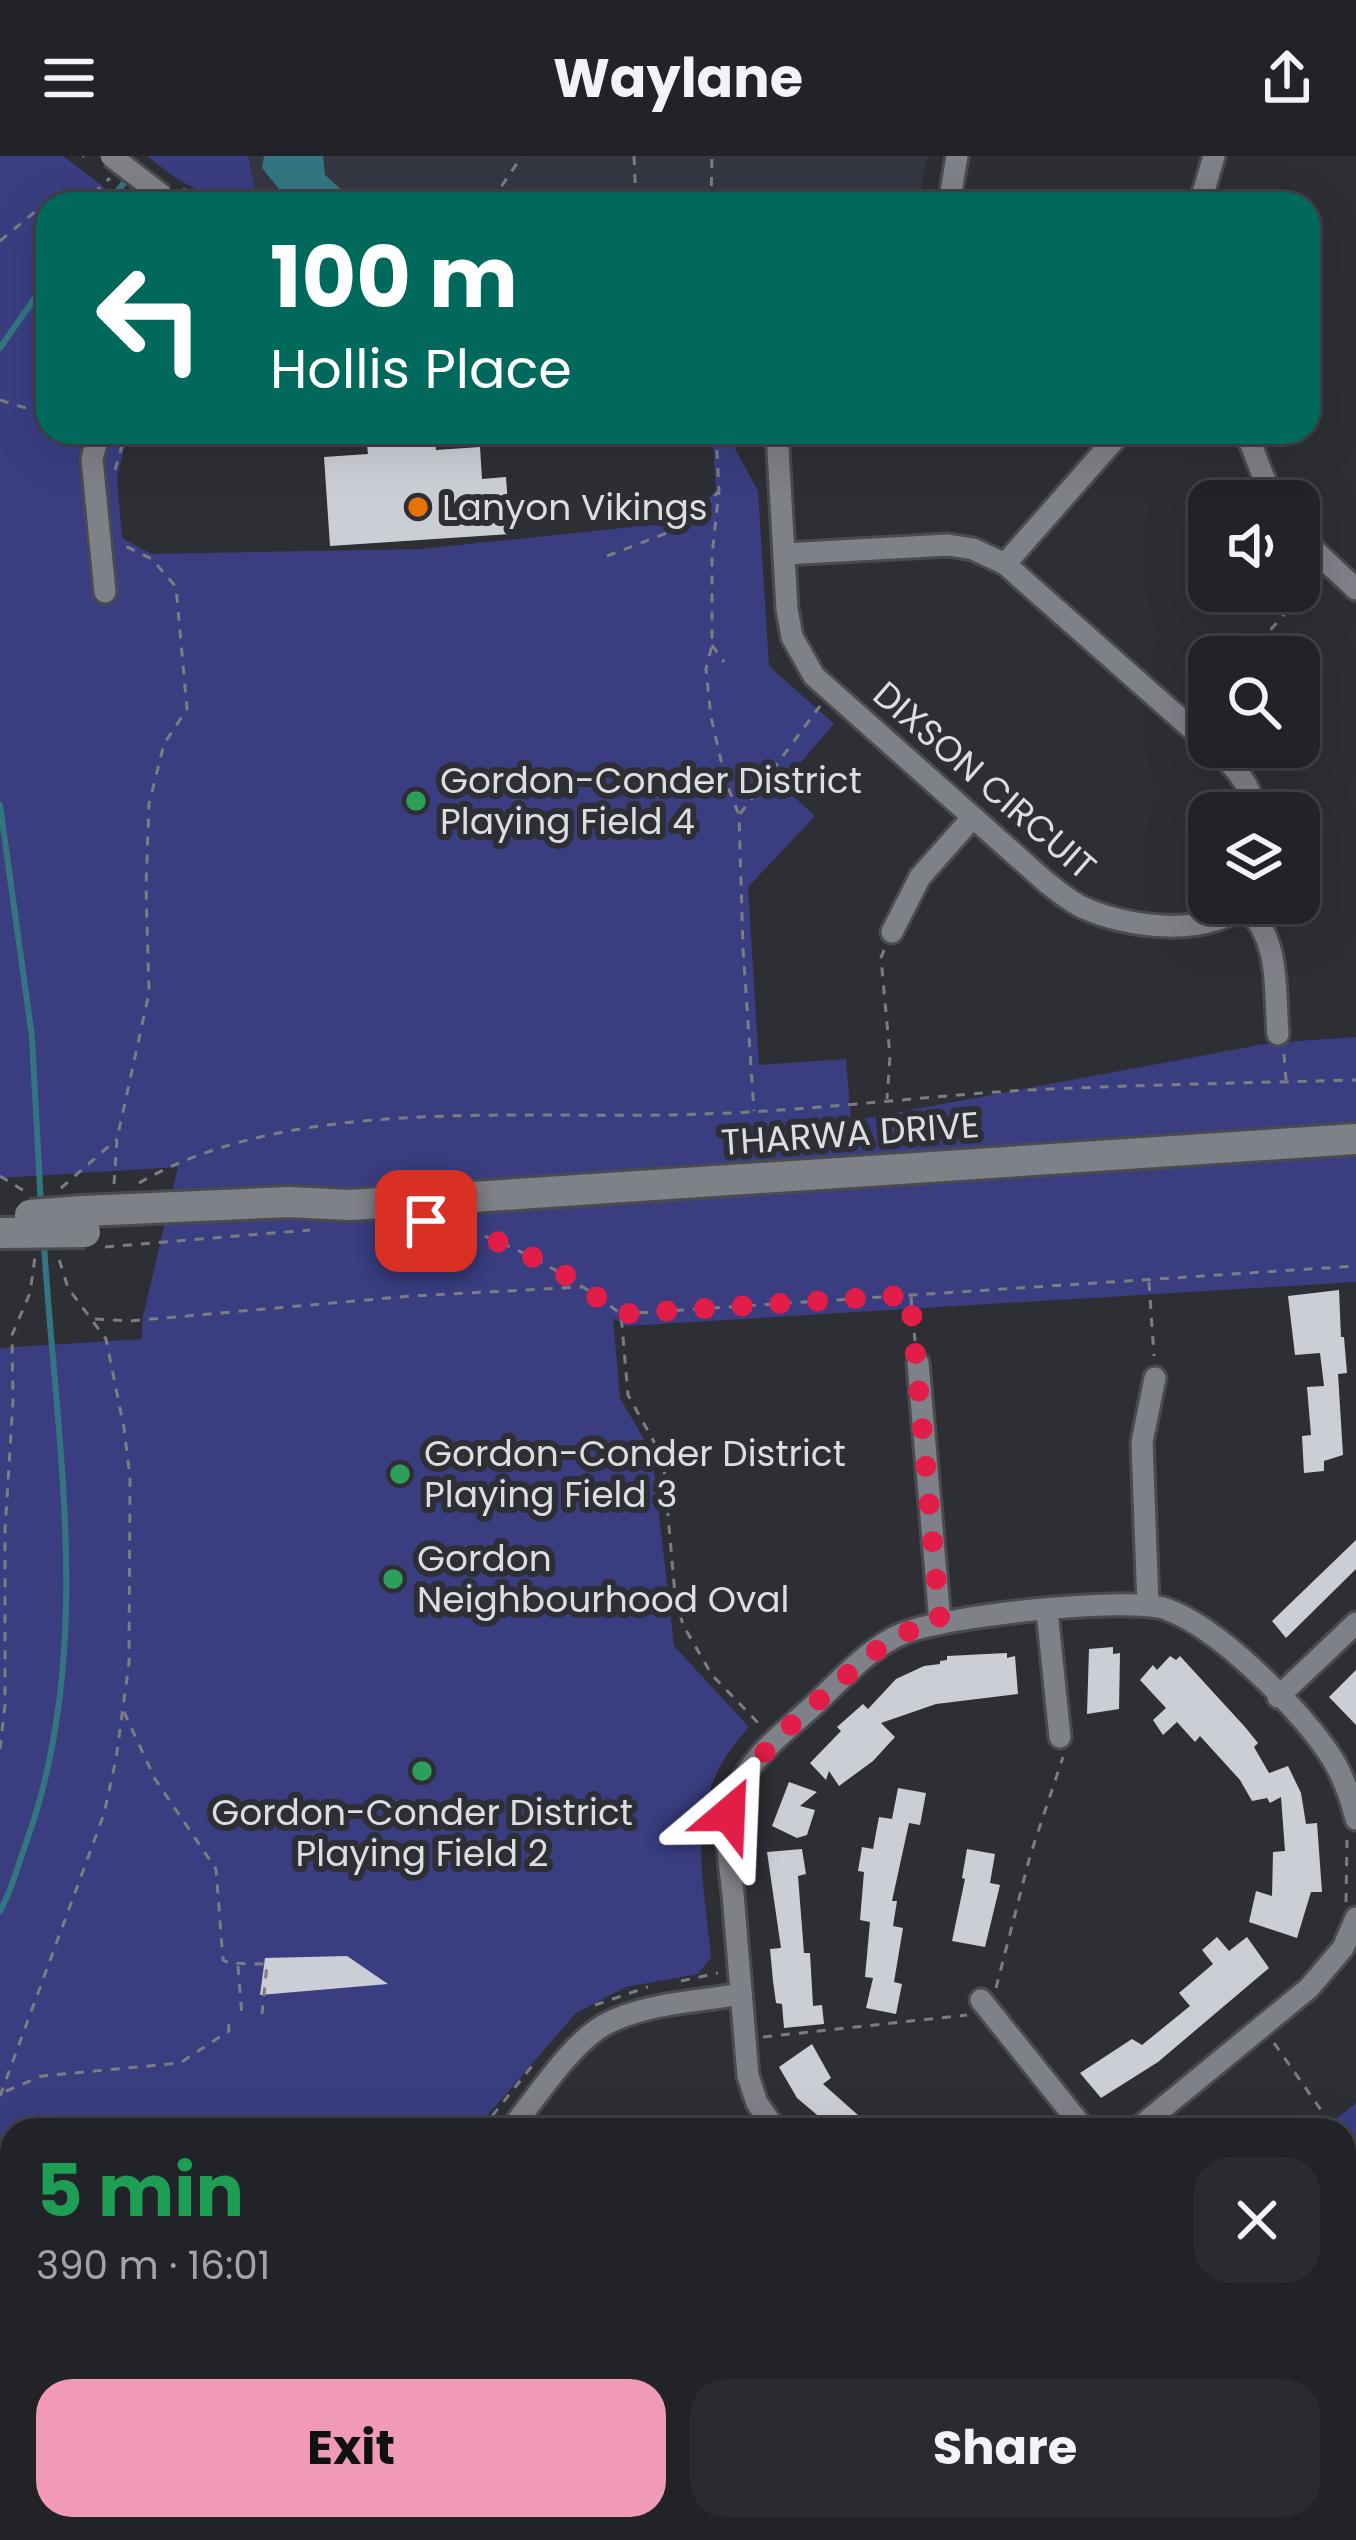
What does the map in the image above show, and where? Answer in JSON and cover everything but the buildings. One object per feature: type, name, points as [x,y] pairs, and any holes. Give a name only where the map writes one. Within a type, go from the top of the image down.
[{"type":"main road","name":"THARWA DRIVE","points":[[0,1233],[86,1230],[288,1202],[350,1204],[1356,1138]]},
{"type":"main road","name":"THARWA DRIVE","points":[[0,1216],[86,1230]]},
{"type":"street","points":[[952,192],[957,156]]},
{"type":"street","points":[[1204,192],[1214,156]]},
{"type":"street","points":[[115,161],[165,192]]},
{"type":"street","points":[[96,444],[92,459],[105,592]]},
{"type":"street","name":"DIXSON CIRCUIT","points":[[775,444],[792,638],[814,676],[1071,901],[1117,919],[1188,923]]},
{"type":"street","points":[[1005,564],[1110,444]]},
{"type":"street","points":[[1251,444],[1265,480]]},
{"type":"street","points":[[784,554],[948,545],[973,549],[1005,564],[1188,726]]},
{"type":"street","points":[[1320,556],[1356,589]]},
{"type":"street","points":[[892,932],[920,877],[973,818]]},
{"type":"street","name":"DIXSON CIRCUIT","points":[[1263,924],[1272,943],[1278,1034]]},
{"type":"street","points":[[917,1363],[940,1622]]},
{"type":"street","points":[[1148,1605],[1142,1442],[1155,1378]]},
{"type":"street","points":[[768,2118],[748,2076],[728,1842],[733,1800],[745,1773],[765,1749],[867,1657],[900,1634],[940,1622],[1118,1604],[1148,1605],[1191,1619],[1216,1635],[1330,1755],[1348,1789],[1352,1827]]},
{"type":"street","points":[[1047,1611],[1060,1737]]},
{"type":"street","points":[[1278,1696],[1356,1623]]},
{"type":"street","points":[[1151,2118],[1333,1962],[1349,1918]]},
{"type":"street","points":[[520,2118],[577,2049],[606,2024],[632,2013],[741,1994]]},
{"type":"street","points":[[981,2000],[1075,2118]]},
{"type":"path","points":[[501,192],[522,156]]},
{"type":"path","points":[[634,156],[636,192]]},
{"type":"path","points":[[711,192],[712,156]]},
{"type":"path","points":[[89,192],[102,188],[115,161]]},
{"type":"path","points":[[0,241],[36,212]]},
{"type":"path","points":[[0,400],[36,411]]},
{"type":"path","points":[[116,482],[123,444]]},
{"type":"path","points":[[717,444],[712,645],[706,669],[711,717],[739,815],[742,948],[754,1112]]},
{"type":"path","points":[[607,556],[690,524],[719,491]]},
{"type":"path","points":[[113,1198],[117,1139],[149,993],[149,804],[164,743],[188,709],[176,587],[152,559],[120,540]]},
{"type":"path","points":[[1265,636],[1328,564]]},
{"type":"path","points":[[712,645],[724,662]]},
{"type":"path","points":[[739,815],[831,691]]},
{"type":"path","points":[[887,1099],[890,1056],[881,958],[892,932]]},
{"type":"path","points":[[130,1188],[178,1162],[272,1136],[433,1114],[529,1118],[754,1112],[887,1099],[1356,1080]]},
{"type":"path","points":[[66,1184],[117,1139]]},
{"type":"path","points":[[0,1176],[32,1198]]},
{"type":"path","points":[[448,1223],[517,1249],[621,1314],[1356,1266]]},
{"type":"path","points":[[86,1230],[312,1229]]},
{"type":"path","points":[[1,2094],[104,1814],[123,1710],[129,1642],[130,1478],[113,1367],[106,1339],[68,1288],[56,1249]]},
{"type":"path","points":[[0,1748],[5,1705],[2,1528],[13,1401],[12,1336],[30,1293],[35,1258]]},
{"type":"path","points":[[1149,1280],[1155,1378]]},
{"type":"path","points":[[92,1319],[130,1321],[584,1287]]},
{"type":"path","points":[[910,1295],[917,1363]]},
{"type":"path","points":[[621,1314],[628,1395],[663,1458],[675,1595],[683,1625],[712,1675],[766,1731]]},
{"type":"path","points":[[123,1710],[155,1779],[216,1869],[223,1960],[267,1964],[262,2014]]},
{"type":"path","points":[[757,2037],[964,2018],[999,1985],[1030,1856],[1064,1762],[1060,1737]]},
{"type":"path","points":[[1349,1918],[1352,1827]]},
{"type":"path","points":[[238,1964],[242,2016]]},
{"type":"path","points":[[677,1981],[717,1974],[723,1966]]},
{"type":"path","points":[[584,2013],[609,1997],[657,1985]]},
{"type":"path","points":[[1,2094],[42,2075],[180,2063],[229,2031],[228,2018]]},
{"type":"path","points":[[1263,2026],[1327,2118]]},
{"type":"path","points":[[490,2118],[534,2063]]},
{"type":"shaded area","points":[[0,156],[63,156],[110,192],[36,192],[36,444],[125,444],[117,478],[122,538],[151,554],[421,549],[689,521],[716,490],[713,444],[733,444],[758,491],[769,666],[834,724],[781,785],[815,816],[748,887],[759,1065],[846,1059],[851,1121],[1270,1043],[1356,1037],[1356,1282],[626,1326],[613,1318],[620,1398],[652,1453],[674,1646],[749,1727],[713,1781],[705,1808],[702,1864],[711,1958],[698,1974],[626,1987],[576,2013],[485,2118],[0,2118],[0,1348],[142,1339],[142,1321],[178,1167],[0,1178]]},
{"type":"shaded area","points":[[147,156],[248,156],[257,192],[202,192]]},
{"type":"shaded area","points":[[248,156],[927,156],[920,192],[257,192]]},
{"type":"shaded area","points":[[1356,2103],[1356,2118],[1337,2118]]},
{"type":"water","points":[[264,156],[323,156],[325,175],[344,192],[281,192],[262,168]]},
{"type":"waterway","points":[[117,192],[128,178]]},
{"type":"waterway","points":[[0,348],[36,296]]},
{"type":"waterway","points":[[0,805],[32,1037],[41,1207]]},
{"type":"waterway","points":[[0,1911],[47,1770],[66,1621],[62,1470],[44,1244]]},
{"type":"place","name":"Lanyon Vikings","points":[[418,507]]},
{"type":"place","name":"Gordon-Conder District Playing Field 4","points":[[416,801]]},
{"type":"place","name":"Gordon-Conder District Playing Field 3","points":[[400,1474]]},
{"type":"place","name":"Gordon Neighbourhood Oval","points":[[393,1579]]},
{"type":"place","name":"Gordon-Conder District Playing Field 2","points":[[422,1771]]},
{"type":"route","points":[[426,1221],[448,1223],[517,1249],[561,1272],[621,1314],[910,1295],[940,1622],[900,1634],[789,1727],[745,1773],[729,1814]]}]
